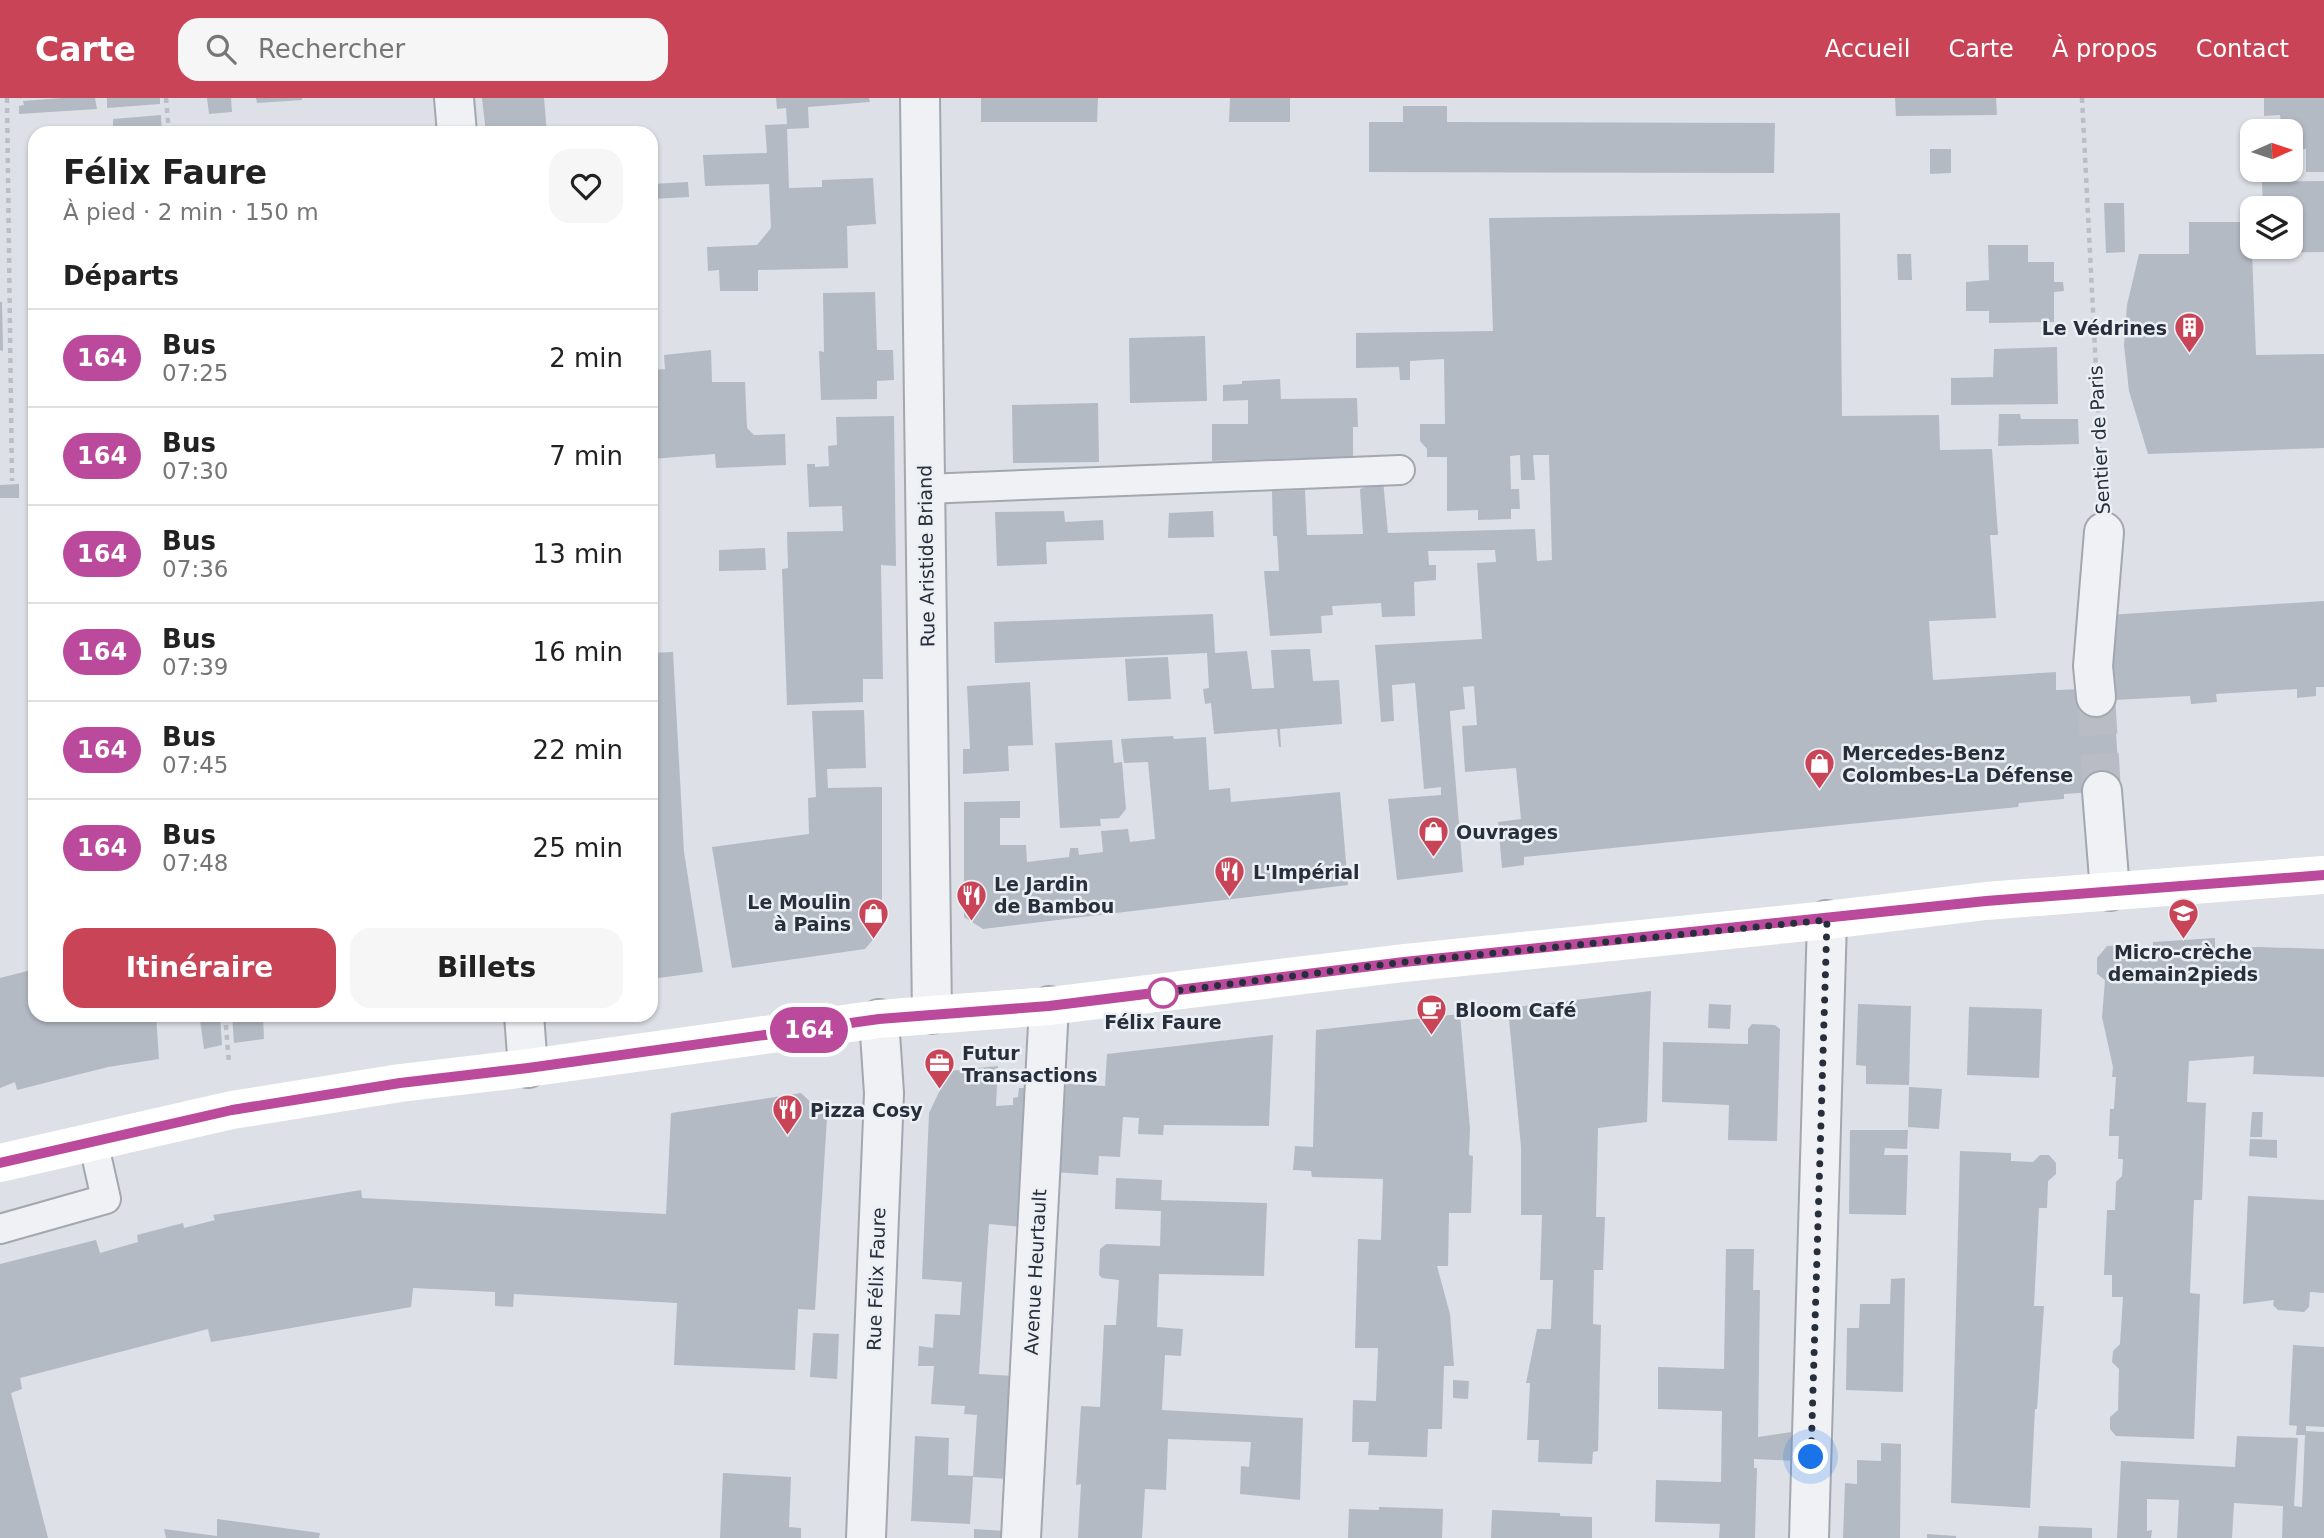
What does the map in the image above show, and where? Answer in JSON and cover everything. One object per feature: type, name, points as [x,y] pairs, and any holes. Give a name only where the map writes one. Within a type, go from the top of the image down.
[{"type":"main road","points":[[0,1163],[232,1110],[400,1083],[879,1019],[1049,1006],[1404,962],[1827,920],[1986,901],[2324,875]]},
{"type":"street","points":[[454,98],[456,126]]},
{"type":"street","name":"Rue Aristide Briand","points":[[920,98],[932,1014]]},
{"type":"street","name":"Sentier de Paris","points":[[2096,697],[2093,666],[2104,532]]},
{"type":"street","points":[[2102,791],[2110,891]]},
{"type":"street","points":[[1809,1538],[1827,920]]},
{"type":"street","name":"Avenue Heurtault","points":[[1021,1538],[1049,1006]]},
{"type":"street","name":"Rue Félix Faure","points":[[866,1538],[884,1093],[879,1019]]},
{"type":"street","points":[[525,1022],[528,1068]]},
{"type":"lane","points":[[925,489],[1400,470]]},
{"type":"lane","points":[[0,1229],[106,1199],[93,1140]]},
{"type":"path","points":[[8,98],[12,481]]},
{"type":"path","points":[[166,98],[168,126]]},
{"type":"path","name":"Sentier de Paris","points":[[2082,98],[2104,532]]},
{"type":"building","points":[[95,98],[97,109],[19,114],[19,106],[24,105],[23,101]]},
{"type":"building","points":[[107,98],[160,98],[160,104],[107,108]]},
{"type":"building","points":[[207,98],[231,98],[232,112],[209,114]]},
{"type":"building","points":[[256,98],[302,98],[302,100],[257,103]]},
{"type":"building","points":[[482,98],[544,98],[546,126],[485,126]]},
{"type":"building","points":[[776,98],[869,98],[870,102],[808,107],[809,128],[787,129],[789,188],[822,187],[822,180],[873,178],[876,224],[847,226],[848,268],[758,270],[758,291],[720,291],[719,270],[708,271],[707,247],[757,245],[771,228],[769,184],[705,186],[703,155],[767,153],[765,125],[787,124],[786,108],[777,109]]},
{"type":"building","points":[[981,98],[1098,98],[1097,122],[981,122]]},
{"type":"building","points":[[1230,98],[1290,98],[1290,122],[1229,122]]},
{"type":"building","points":[[1895,98],[1996,98],[1997,115],[1896,116]]},
{"type":"building","points":[[2264,98],[2324,98],[2324,172],[2306,172],[2303,119],[2280,119],[2280,115],[2264,116]]},
{"type":"building","points":[[1403,106],[1447,106],[1447,122],[1775,123],[1774,173],[1369,172],[1369,122],[1403,122]]},
{"type":"building","points":[[161,115],[162,126],[113,126],[113,119]]},
{"type":"building","points":[[1930,149],[1951,149],[1951,173],[1930,174]]},
{"type":"building","name":"Le Védrines","points":[[2324,181],[2324,252],[2303,252],[2303,196],[2263,196],[2262,182]]},
{"type":"building","points":[[688,182],[689,197],[658,199],[658,184]]},
{"type":"building","points":[[2104,203],[2124,203],[2125,252],[2106,253]]},
{"type":"building","points":[[1840,213],[1842,416],[1939,415],[1940,450],[1992,449],[1998,535],[1990,535],[1996,618],[1929,621],[1933,680],[2056,672],[2056,690],[2084,689],[2108,615],[2324,601],[2324,687],[2316,687],[2316,696],[2297,698],[2297,689],[2216,694],[2217,702],[2191,704],[2190,696],[2114,700],[2119,781],[2108,782],[2109,791],[2064,794],[2064,799],[2019,803],[2018,807],[1524,857],[1524,865],[1502,868],[1498,822],[1521,819],[1516,768],[1465,772],[1462,726],[1477,725],[1474,686],[1463,687],[1465,709],[1450,711],[1450,715],[1463,872],[1397,880],[1388,799],[1441,795],[1441,787],[1424,789],[1415,683],[1392,685],[1394,721],[1381,722],[1375,645],[1482,639],[1477,563],[1496,562],[1495,550],[1428,551],[1429,565],[1436,565],[1436,580],[1414,582],[1415,616],[1382,617],[1381,603],[1332,606],[1333,615],[1321,616],[1322,633],[1270,636],[1264,571],[1279,571],[1277,536],[1273,536],[1272,491],[1305,490],[1307,535],[1363,534],[1360,489],[1383,480],[1388,533],[1535,529],[1537,561],[1552,560],[1549,455],[1533,455],[1535,480],[1521,480],[1520,455],[1510,456],[1511,489],[1519,489],[1520,509],[1511,509],[1511,519],[1478,520],[1478,510],[1447,511],[1447,457],[1427,457],[1427,449],[1420,441],[1420,424],[1445,424],[1444,359],[1410,361],[1410,380],[1400,380],[1399,367],[1356,368],[1356,333],[1493,331],[1489,218]]},
{"type":"building","name":"Le Védrines","points":[[2189,222],[2240,222],[2240,259],[2252,259],[2256,355],[2324,354],[2324,448],[2148,454],[2129,391],[2124,345],[2127,305],[2139,254],[2189,254]]},
{"type":"building","points":[[1988,245],[2028,245],[2028,262],[2054,262],[2054,282],[2063,282],[2064,291],[2054,292],[2054,322],[1989,323],[1989,311],[1966,311],[1966,282],[1989,280]]},
{"type":"building","points":[[1897,254],[1911,254],[1912,280],[1898,280]]},
{"type":"building","points":[[875,292],[877,350],[893,350],[894,380],[877,381],[877,399],[821,400],[819,351],[824,352],[823,293]]},
{"type":"building","points":[[2,302],[3,351],[0,350]]},
{"type":"building","points":[[1205,336],[1207,401],[1130,403],[1129,338]]},
{"type":"building","points":[[2057,347],[2058,404],[1951,405],[1951,378],[1993,377],[1994,349]]},
{"type":"building","points":[[711,350],[712,382],[745,382],[747,428],[754,435],[785,434],[786,465],[716,468],[715,454],[658,458],[658,370],[665,369],[664,355]]},
{"type":"building","points":[[1280,379],[1281,399],[1357,398],[1358,427],[1353,427],[1353,457],[1212,461],[1212,424],[1248,424],[1248,400],[1223,401],[1223,385]]},
{"type":"building","points":[[1098,403],[1099,462],[1013,463],[1012,405]]},
{"type":"building","points":[[1999,414],[2020,414],[2021,419],[2078,419],[2079,444],[1998,446]]},
{"type":"building","points":[[894,416],[896,566],[881,565],[883,679],[863,679],[863,702],[787,705],[782,569],[788,568],[787,532],[843,531],[842,506],[809,507],[807,464],[815,464],[815,467],[829,466],[828,446],[837,445],[836,417]]},
{"type":"building","points":[[19,484],[19,498],[0,498],[0,485]]},
{"type":"building","points":[[1064,511],[1065,522],[1103,520],[1104,540],[1046,542],[1047,564],[997,566],[995,512]]},
{"type":"building","points":[[1213,511],[1214,537],[1168,538],[1169,513]]},
{"type":"building","points":[[765,548],[766,570],[719,571],[719,550]]},
{"type":"building","points":[[1213,614],[1215,653],[1247,651],[1252,689],[1274,688],[1271,650],[1310,649],[1313,681],[1339,680],[1342,724],[1280,729],[1281,747],[1277,729],[1214,734],[1211,703],[1205,704],[1203,689],[1209,688],[1207,653],[995,663],[994,622]]},
{"type":"building","points":[[673,652],[684,852],[703,972],[658,978],[658,653]]},
{"type":"building","points":[[1168,657],[1171,699],[1128,701],[1125,659]]},
{"type":"building","points":[[1030,682],[1033,745],[1008,746],[1009,771],[963,774],[963,749],[970,749],[967,686]]},
{"type":"building","points":[[864,710],[866,768],[827,769],[828,788],[882,787],[882,929],[865,949],[732,968],[712,847],[809,834],[808,798],[816,797],[812,711]]},
{"type":"building","points":[[1173,736],[1174,739],[1206,737],[1209,790],[1230,788],[1231,802],[1340,792],[1348,885],[983,929],[964,917],[964,802],[1020,801],[1020,818],[1000,818],[1000,845],[1026,845],[1027,862],[1069,857],[1070,848],[1078,848],[1079,855],[1103,852],[1101,831],[1128,829],[1130,842],[1155,839],[1148,762],[1124,763],[1121,739]]},
{"type":"building","points":[[1112,740],[1114,763],[1122,762],[1126,809],[1119,818],[1100,819],[1101,826],[1060,828],[1055,743]]},
{"type":"building","points":[[2215,938],[2215,949],[2324,949],[2324,1077],[2253,1074],[2254,1056],[2189,1061],[2187,1102],[2206,1103],[2202,1200],[2194,1200],[2190,1293],[2200,1294],[2194,1439],[2116,1436],[2110,1429],[2110,1417],[2118,1410],[2119,1369],[2112,1362],[2113,1351],[2120,1344],[2123,1297],[2112,1297],[2112,1275],[2104,1275],[2107,1210],[2115,1210],[2116,1182],[2122,1176],[2123,1159],[2118,1159],[2119,1136],[2109,1136],[2110,1109],[2114,1109],[2116,1077],[2112,1077],[2113,1067],[2102,1017],[2105,980],[2097,974],[2097,958],[2107,946],[2123,945],[2135,956],[2153,954],[2153,942]]},
{"type":"building","points":[[28,971],[28,1022],[156,1022],[159,1059],[108,1067],[17,1090],[15,1082],[0,1088],[0,978]]},
{"type":"building","points":[[1651,991],[1647,1122],[1598,1128],[1596,1217],[1605,1217],[1603,1270],[1594,1270],[1593,1324],[1601,1325],[1598,1451],[1593,1452],[1592,1464],[1538,1462],[1539,1440],[1527,1440],[1530,1383],[1526,1383],[1537,1329],[1551,1329],[1553,1280],[1540,1280],[1542,1215],[1521,1215],[1521,1147],[1508,1008]]},
{"type":"building","points":[[1709,1004],[1731,1005],[1730,1029],[1708,1028]]},
{"type":"building","points":[[1858,1004],[1911,1006],[1909,1085],[1866,1084],[1866,1066],[1856,1065]]},
{"type":"building","points":[[1969,1007],[2042,1009],[2039,1078],[1967,1075]]},
{"type":"building","points":[[1460,1014],[1470,1129],[1469,1155],[1473,1156],[1471,1213],[1449,1213],[1448,1266],[1437,1266],[1450,1314],[1454,1366],[1444,1366],[1442,1429],[1428,1429],[1427,1457],[1368,1455],[1369,1442],[1352,1442],[1353,1400],[1376,1401],[1378,1348],[1355,1348],[1358,1239],[1381,1240],[1383,1179],[1312,1177],[1311,1171],[1293,1170],[1295,1146],[1313,1147],[1316,1030]]},
{"type":"building","points":[[200,1022],[220,1022],[222,1045],[204,1049]]},
{"type":"building","points":[[232,1022],[263,1022],[264,1039],[234,1043]]},
{"type":"building","points":[[1752,1024],[1775,1025],[1780,1029],[1777,1141],[1728,1140],[1729,1105],[1662,1102],[1663,1042],[1748,1044],[1748,1029]]},
{"type":"building","points":[[1273,1035],[1269,1126],[1164,1125],[1163,1135],[1138,1134],[1139,1118],[1123,1117],[1120,1157],[1099,1156],[1098,1175],[1054,1172],[1060,1083],[1105,1086],[1107,1054]]},
{"type":"building","points":[[998,1066],[996,1106],[1013,1105],[1013,1098],[1018,1097],[1019,1088],[1031,1088],[1023,1227],[989,1224],[979,1374],[1014,1376],[1008,1479],[973,1477],[970,1524],[911,1521],[915,1436],[949,1438],[948,1475],[973,1476],[977,1415],[964,1414],[965,1406],[931,1404],[934,1366],[918,1366],[919,1346],[933,1348],[935,1314],[960,1315],[962,1282],[922,1279],[929,1113],[949,1071]]},
{"type":"building","points":[[1909,1087],[1942,1089],[1939,1129],[1908,1127]]},
{"type":"building","points":[[801,1093],[827,1118],[815,1310],[798,1309],[795,1370],[674,1365],[677,1303],[514,1294],[513,1307],[495,1306],[495,1292],[413,1288],[411,1307],[211,1342],[208,1329],[20,1378],[22,1389],[11,1393],[48,1538],[0,1538],[0,1264],[96,1240],[100,1253],[138,1242],[137,1235],[183,1223],[184,1228],[215,1220],[213,1215],[361,1190],[362,1198],[666,1214],[671,1113]]},
{"type":"building","points":[[2252,1112],[2263,1112],[2262,1137],[2250,1137]]},
{"type":"building","points":[[1850,1130],[1908,1130],[1907,1149],[1885,1148],[1884,1155],[1908,1155],[1906,1215],[1849,1214]]},
{"type":"building","points":[[2250,1139],[2277,1140],[2277,1158],[2249,1156]]},
{"type":"building","points":[[1960,1151],[2011,1153],[2011,1161],[2033,1162],[2040,1155],[2049,1155],[2056,1163],[2056,1174],[2048,1181],[2047,1208],[2039,1208],[2034,1306],[2044,1306],[2030,1508],[1951,1503]]},
{"type":"building","points":[[1116,1178],[1162,1180],[1161,1200],[1267,1203],[1264,1276],[1159,1274],[1157,1327],[1183,1329],[1181,1356],[1165,1355],[1162,1410],[1303,1418],[1300,1500],[1240,1494],[1241,1466],[1249,1467],[1251,1442],[1168,1439],[1166,1490],[1145,1489],[1142,1538],[1078,1538],[1081,1484],[1076,1485],[1081,1406],[1100,1407],[1104,1325],[1116,1325],[1119,1280],[1102,1278],[1099,1275],[1100,1249],[1106,1244],[1160,1246],[1161,1211],[1115,1209]]},
{"type":"building","points":[[2248,1196],[2324,1200],[2324,1293],[2310,1292],[2309,1307],[2304,1312],[2278,1310],[2273,1305],[2274,1300],[2243,1304]]},
{"type":"building","points":[[1726,1249],[1754,1249],[1753,1290],[1760,1290],[1758,1437],[1798,1431],[1798,1461],[1754,1459],[1754,1468],[1757,1468],[1755,1538],[1719,1538],[1720,1524],[1655,1522],[1656,1480],[1721,1482],[1722,1411],[1658,1409],[1658,1367],[1724,1369]]},
{"type":"building","points":[[1905,1278],[1903,1392],[1846,1390],[1847,1328],[1859,1328],[1860,1304],[1890,1304],[1891,1279]]},
{"type":"building","points":[[813,1333],[839,1334],[837,1379],[810,1377]]},
{"type":"building","points":[[2293,1345],[2324,1347],[2324,1427],[2306,1426],[2306,1431],[2324,1432],[2324,1538],[2282,1538],[2283,1506],[2234,1503],[2232,1538],[2177,1538],[2179,1500],[2147,1499],[2147,1531],[2152,1530],[2151,1538],[2117,1538],[2121,1461],[2235,1467],[2237,1436],[2298,1438],[2294,1506],[2302,1507],[2305,1435],[2296,1435],[2297,1426],[2289,1425]]},
{"type":"building","points":[[1453,1380],[1469,1381],[1468,1399],[1453,1398]]},
{"type":"building","points":[[1881,1443],[1901,1444],[1900,1538],[1843,1538],[1845,1483],[1857,1484],[1857,1460],[1881,1461]]},
{"type":"building","points":[[723,1473],[791,1477],[789,1527],[801,1528],[801,1538],[720,1538]]},
{"type":"building","points":[[1379,1507],[1443,1509],[1442,1538],[1348,1538],[1349,1509],[1379,1510]]},
{"type":"building","points":[[1492,1510],[1592,1517],[1592,1538],[1491,1538]]},
{"type":"building","points":[[217,1519],[320,1533],[319,1538],[166,1538],[164,1529],[217,1536]]},
{"type":"building","points":[[2039,1526],[2092,1528],[2092,1538],[2038,1538]]},
{"type":"building","points":[[974,1529],[1005,1531],[1004,1538],[974,1538]]},
{"type":"building","points":[[1927,1534],[1956,1536],[1956,1538],[1927,1538]]},
{"type":"tunnel","points":[[2096,697],[2102,791]]},
{"type":"bus line","name":"164","points":[[0,1163],[232,1110],[400,1083],[879,1019],[1049,1006],[1404,962],[1827,920],[1986,901],[2324,875]]},
{"type":"place","name":"Le Védrines","points":[[2190,355]]},
{"type":"place","name":"Mercedes-Benz Colombes-La Défense","points":[[1819,791]]},
{"type":"place","name":"Ouvrages","points":[[1433,859]]},
{"type":"place","name":"L'Impérial","points":[[1230,899]]},
{"type":"place","name":"Le Jardin de Bambou","points":[[971,922]]},
{"type":"place","name":"Le Moulin à Pains","points":[[874,940]]},
{"type":"place","name":"Micro-crèche demain2pieds","points":[[2183,940]]},
{"type":"place","name":"Félix Faure","points":[[1163,993]]},
{"type":"place","name":"Bloom Café","points":[[1432,1037]]},
{"type":"place","name":"Futur Transactions","points":[[939,1091]]},
{"type":"place","name":"Pizza Cosy","points":[[787,1137]]},
{"type":"route","points":[[1163,993],[1159,993],[1404,962],[1827,920],[1811,1457]]}]
